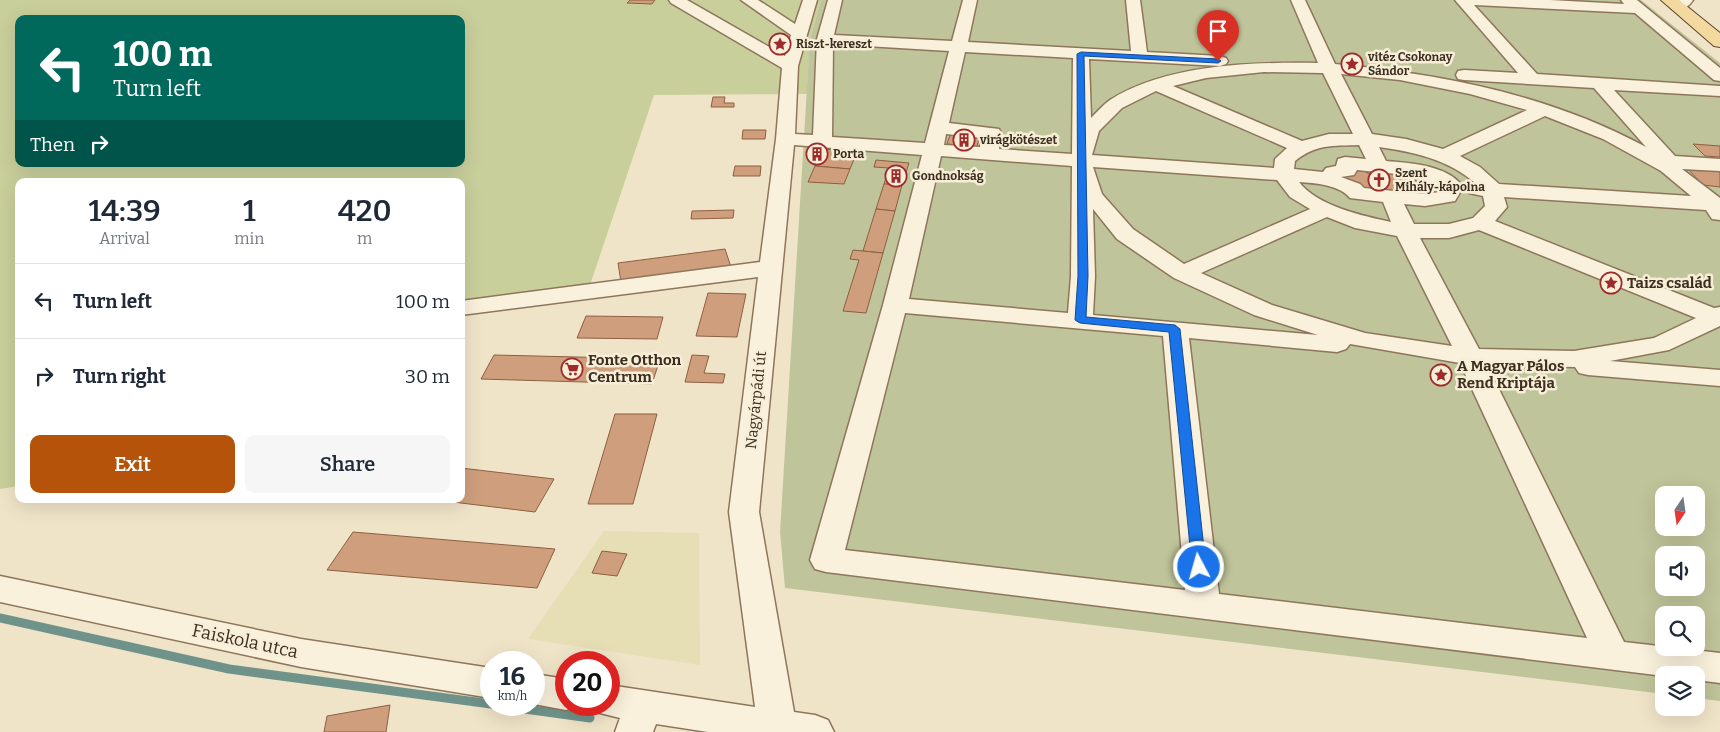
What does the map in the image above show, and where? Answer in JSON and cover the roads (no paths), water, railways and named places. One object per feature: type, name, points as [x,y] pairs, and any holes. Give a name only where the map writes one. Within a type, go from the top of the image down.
[{"type":"main road","points":[[1677,2],[1718,40]]},
{"type":"street","points":[[676,0],[790,66]]},
{"type":"street","points":[[748,0],[800,34]]},
{"type":"street","name":"Nagyárpádi út","points":[[778,730],[744,512],[785,139],[790,66],[810,0]]},
{"type":"street","points":[[822,142],[825,39],[836,0]]},
{"type":"street","points":[[970,0],[895,305],[826,560],[1720,668]]},
{"type":"street","points":[[1133,0],[1140,57]]},
{"type":"street","points":[[1298,0],[1329,68],[1379,166]]},
{"type":"street","points":[[1462,0],[1532,79]]},
{"type":"street","points":[[1467,0],[1633,4],[1720,76]]},
{"type":"street","points":[[825,39],[1720,90]]},
{"type":"street","points":[[1080,320],[1083,276],[1081,54]]},
{"type":"street","points":[[1718,208],[1659,163],[1610,135],[1544,109],[1472,89],[1400,75],[1329,68],[1264,67],[1206,73],[1156,85],[1116,104],[1090,129],[1081,160],[1092,195],[1125,234],[1182,273],[1263,310],[1353,337],[1470,357],[1574,359],[1660,345],[1719,316]]},
{"type":"street","points":[[1599,84],[1669,162],[1718,208]]},
{"type":"street","points":[[1156,85],[1300,147]]},
{"type":"street","points":[[1444,156],[1544,109]]},
{"type":"street","points":[[938,128],[992,132],[989,154]]},
{"type":"street","points":[[785,139],[1328,178],[1336,183],[1353,188],[1357,194],[1391,198],[1425,200],[1448,197],[1453,188]]},
{"type":"street","points":[[1366,139],[1406,145],[1444,156],[1473,170],[1491,187],[1496,207],[1480,223],[1448,231],[1406,231],[1364,223],[1326,210],[1297,193],[1283,174],[1285,159],[1300,147],[1329,140],[1366,139]]},
{"type":"street","points":[[1669,162],[1720,165]]},
{"type":"street","points":[[1328,178],[1334,172],[1347,171],[1345,163],[1419,170],[1439,177],[1453,188]]},
{"type":"street","points":[[1432,186],[1718,208]]},
{"type":"street","points":[[1391,198],[1470,357],[1613,655]]},
{"type":"street","points":[[1182,273],[1326,210]]},
{"type":"street","points":[[1480,223],[1719,316]]},
{"type":"street","points":[[465,307],[770,268]]},
{"type":"street","points":[[895,305],[1720,378]]},
{"type":"street","points":[[1175,329],[1203,606]]},
{"type":"street","name":"Faiskola utca","points":[[0,589],[301,653],[480,681]]},
{"type":"street","points":[[620,708],[639,719],[814,732]]},
{"type":"waterway","points":[[0,618],[229,669],[480,703]]},
{"type":"waterway","points":[[545,712],[590,718]]},
{"type":"place","name":"Riszt-kereszt","points":[[780,44]]},
{"type":"place","name":"vitéz Csokonay Sándor","points":[[1352,64]]},
{"type":"place","name":"virágkötészet","points":[[964,140]]},
{"type":"place","name":"Porta","points":[[817,154]]},
{"type":"place","name":"Gondnokság","points":[[896,176]]},
{"type":"place","name":"Szent Mihály-kápolna","points":[[1379,180]]},
{"type":"place","name":"Taizs család","points":[[1611,283]]},
{"type":"place","name":"Fonte Otthon Centrum","points":[[572,369]]},
{"type":"place","name":"A Magyar Pálos Rend Kriptája","points":[[1441,375]]}]
